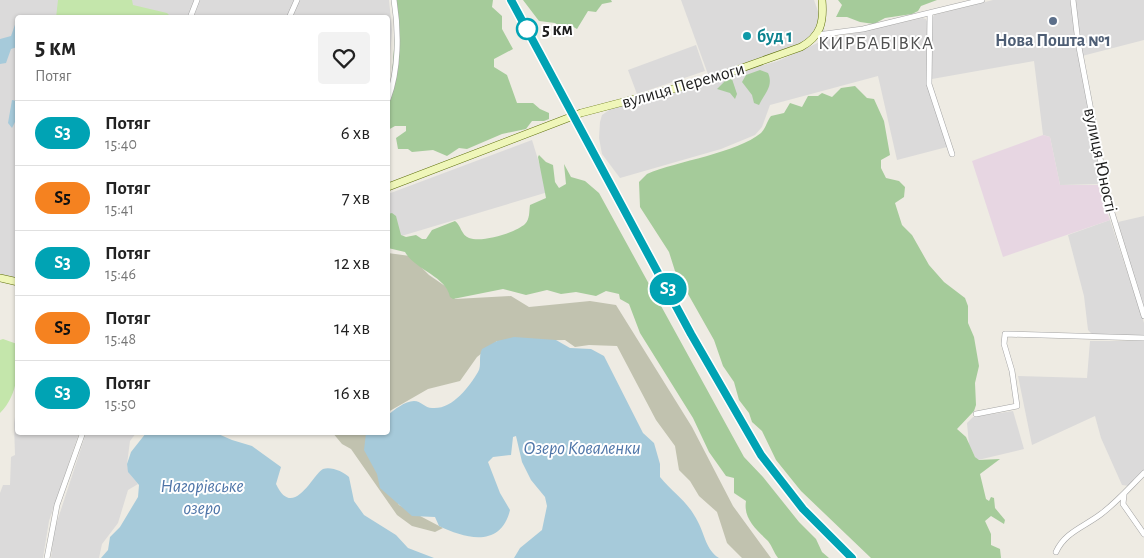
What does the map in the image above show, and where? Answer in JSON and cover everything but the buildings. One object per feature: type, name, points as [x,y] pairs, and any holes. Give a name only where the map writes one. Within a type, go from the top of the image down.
[{"type":"street","points":[[191,15],[197,0]]},
{"type":"street","points":[[290,15],[297,0]]},
{"type":"street","points":[[390,93],[394,82],[396,62],[394,0]]},
{"type":"street","points":[[817,36],[823,18],[822,0]]},
{"type":"street","name":"вулиця Перемоги","points":[[390,186],[581,113],[704,81],[784,54],[806,45],[817,36],[852,32],[982,0]]},
{"type":"street","name":"вулиця Юності","points":[[1073,0],[1084,79],[1108,200],[1144,316]]},
{"type":"street","points":[[930,14],[930,88],[952,154]]},
{"type":"street","points":[[0,278],[15,281]]},
{"type":"street","points":[[976,414],[1017,406],[1013,377],[1004,344],[1005,334],[1144,338]]},
{"type":"street","points":[[47,558],[57,505],[82,435]]},
{"type":"street","points":[[1056,552],[1074,529],[1099,515],[1124,494],[1144,473]]},
{"type":"street","points":[[1124,494],[1123,504],[1144,534]]},
{"type":"shaded area","points":[[0,0],[389,0],[392,30],[390,57],[390,15],[15,15],[15,282],[0,278]]},
{"type":"shaded area","points":[[681,0],[814,0],[826,34],[709,77]]},
{"type":"shaded area","points":[[993,0],[1070,0],[1103,184],[1060,185],[1050,137],[1043,135],[1034,61],[932,79],[931,21],[934,15]]},
{"type":"shaded area","points":[[1075,0],[1144,0],[1144,40],[1082,56]]},
{"type":"shaded area","points":[[922,18],[926,19],[928,24],[927,73],[947,147],[897,160],[878,76],[770,105],[762,127],[755,135],[721,149],[620,178],[602,154],[599,138],[600,122],[602,115],[615,106],[778,61],[824,40]]},
{"type":"shaded area","points":[[696,45],[705,71],[637,94],[628,70]]},
{"type":"shaded area","points":[[1043,135],[1050,137],[1060,185],[1098,185],[1110,220],[1003,257],[972,161]]},
{"type":"shaded area","points":[[532,140],[548,192],[390,239],[390,193]]},
{"type":"shaded area","points":[[1144,216],[1144,309],[1118,222]]},
{"type":"shaded area","points":[[1110,220],[1144,323],[1144,336],[1093,335],[1088,330],[1084,296],[1068,235]]},
{"type":"shaded area","points":[[390,253],[410,256],[429,275],[445,286],[455,299],[511,296],[529,307],[590,301],[616,305],[692,427],[733,506],[771,558],[742,558],[727,543],[717,512],[699,496],[690,481],[679,470],[675,446],[656,420],[617,346],[589,345],[575,347],[565,340],[497,341],[477,357],[460,381],[428,389],[390,411]]},
{"type":"shaded area","points":[[1090,341],[1144,341],[1144,471],[1129,486],[1122,485],[1101,438],[1095,416],[1032,445],[1018,376],[1087,378]]},
{"type":"shaded area","points":[[1013,411],[1024,449],[978,460],[969,445],[967,423],[973,417]]},
{"type":"shaded area","points":[[15,417],[15,435],[78,435],[49,521],[43,558],[0,558],[0,493],[3,485],[10,485],[11,457],[15,455],[14,424]]},
{"type":"shaded area","points":[[85,435],[134,435],[130,441],[127,464],[129,473],[138,484],[128,490],[118,523],[102,544],[99,558],[51,558],[54,531]]},
{"type":"shaded area","points":[[334,435],[372,435],[370,453],[399,505],[443,528],[435,532],[412,526],[397,515],[351,449],[342,444]]},
{"type":"green space","points":[[58,0],[132,0],[133,5],[169,15],[56,15]]},
{"type":"green space","points":[[393,0],[493,0],[492,7],[502,16],[502,29],[513,49],[494,59],[494,67],[507,75],[517,103],[533,103],[549,113],[549,119],[532,121],[526,129],[502,134],[467,149],[459,148],[447,156],[433,150],[412,152],[408,149],[398,149],[396,138],[406,131],[406,126],[395,126],[390,129],[390,100],[395,35]]},
{"type":"green space","points":[[523,0],[611,0],[612,2],[602,4],[596,12],[588,11],[577,29],[570,25],[562,28],[555,23],[539,21]]},
{"type":"green space","points":[[838,0],[937,0],[921,6],[918,11],[912,14],[885,18],[874,24],[860,22],[847,17],[836,17],[842,5]]},
{"type":"green space","points":[[760,70],[768,73],[770,82],[768,90],[759,105],[754,103],[752,95],[742,82],[746,75]]},
{"type":"green space","points":[[732,79],[737,94],[735,99],[730,93],[717,89],[726,80]]},
{"type":"green space","points":[[855,86],[867,98],[874,99],[884,121],[890,155],[881,160],[881,168],[886,178],[899,181],[905,187],[904,197],[895,203],[902,225],[912,235],[929,265],[944,282],[965,298],[968,306],[968,323],[974,337],[979,366],[975,383],[976,405],[974,411],[957,429],[966,437],[975,457],[979,460],[1000,459],[980,474],[986,499],[989,501],[991,497],[994,498],[995,508],[1005,520],[1004,524],[991,516],[985,521],[991,534],[991,545],[1000,549],[1001,558],[871,558],[801,491],[776,460],[762,431],[752,422],[749,413],[739,400],[734,382],[723,366],[714,340],[675,271],[669,252],[640,207],[639,182],[647,174],[722,151],[750,140],[763,131],[771,116],[784,113],[790,103],[802,107],[808,96],[818,96],[822,93],[832,97],[841,88]]},
{"type":"green space","points":[[539,155],[546,162],[553,165],[555,182],[559,188],[566,184],[564,164],[571,177],[585,181],[599,193],[744,457],[763,477],[799,522],[816,539],[822,552],[829,558],[778,558],[768,541],[749,519],[746,501],[734,493],[734,478],[726,476],[709,452],[693,418],[640,333],[629,304],[620,299],[619,294],[606,291],[596,296],[576,292],[561,294],[547,290],[526,295],[503,289],[453,299],[437,278],[416,264],[405,252],[390,248],[390,214],[392,213],[396,216],[401,235],[406,237],[416,235],[426,239],[432,230],[455,221],[466,237],[469,238],[490,238],[514,231],[528,220],[530,205],[546,198]]},
{"type":"green space","points":[[3,339],[15,343],[15,386],[11,398],[0,413],[0,340]]},
{"type":"water","points":[[15,25],[15,48],[11,49],[6,63],[0,64],[0,39],[11,36]]},
{"type":"water","points":[[12,100],[15,101],[15,122],[12,128],[8,123]]},
{"type":"water","name":"Озеро Коваленки","points":[[514,337],[556,340],[570,348],[591,349],[604,356],[643,433],[654,443],[660,464],[660,477],[694,514],[708,547],[719,558],[514,558],[520,548],[542,530],[547,506],[545,497],[531,480],[522,462],[516,436],[513,437],[511,455],[493,457],[488,462],[500,493],[510,510],[499,530],[491,535],[471,537],[439,526],[435,517],[412,516],[380,488],[377,474],[364,450],[366,435],[390,435],[390,414],[407,402],[416,401],[427,407],[439,408],[453,401],[465,391],[478,372],[482,349],[497,341]]},
{"type":"water","name":"Нагорівське озеро","points":[[144,435],[221,435],[252,446],[281,467],[276,484],[282,494],[289,498],[296,497],[302,492],[323,469],[330,468],[341,471],[349,477],[354,501],[364,515],[396,535],[408,548],[434,558],[101,558],[108,550],[110,537],[120,527],[138,497],[139,485],[128,472],[127,464],[131,452]]},
{"type":"railway","points":[[512,0],[743,423],[793,493],[822,526],[855,558]]},
{"type":"train","name":"S3","points":[[511,0],[691,334],[761,455],[803,509],[852,558]]},
{"type":"place","name":"Нова Пошта №1","points":[[1053,21]]},
{"type":"place","name":"5 км","points":[[527,29]]},
{"type":"place","name":"буд 1","points":[[747,36]]},
{"type":"district","name":"КИРБАБІВКА","points":[[876,42]]}]
